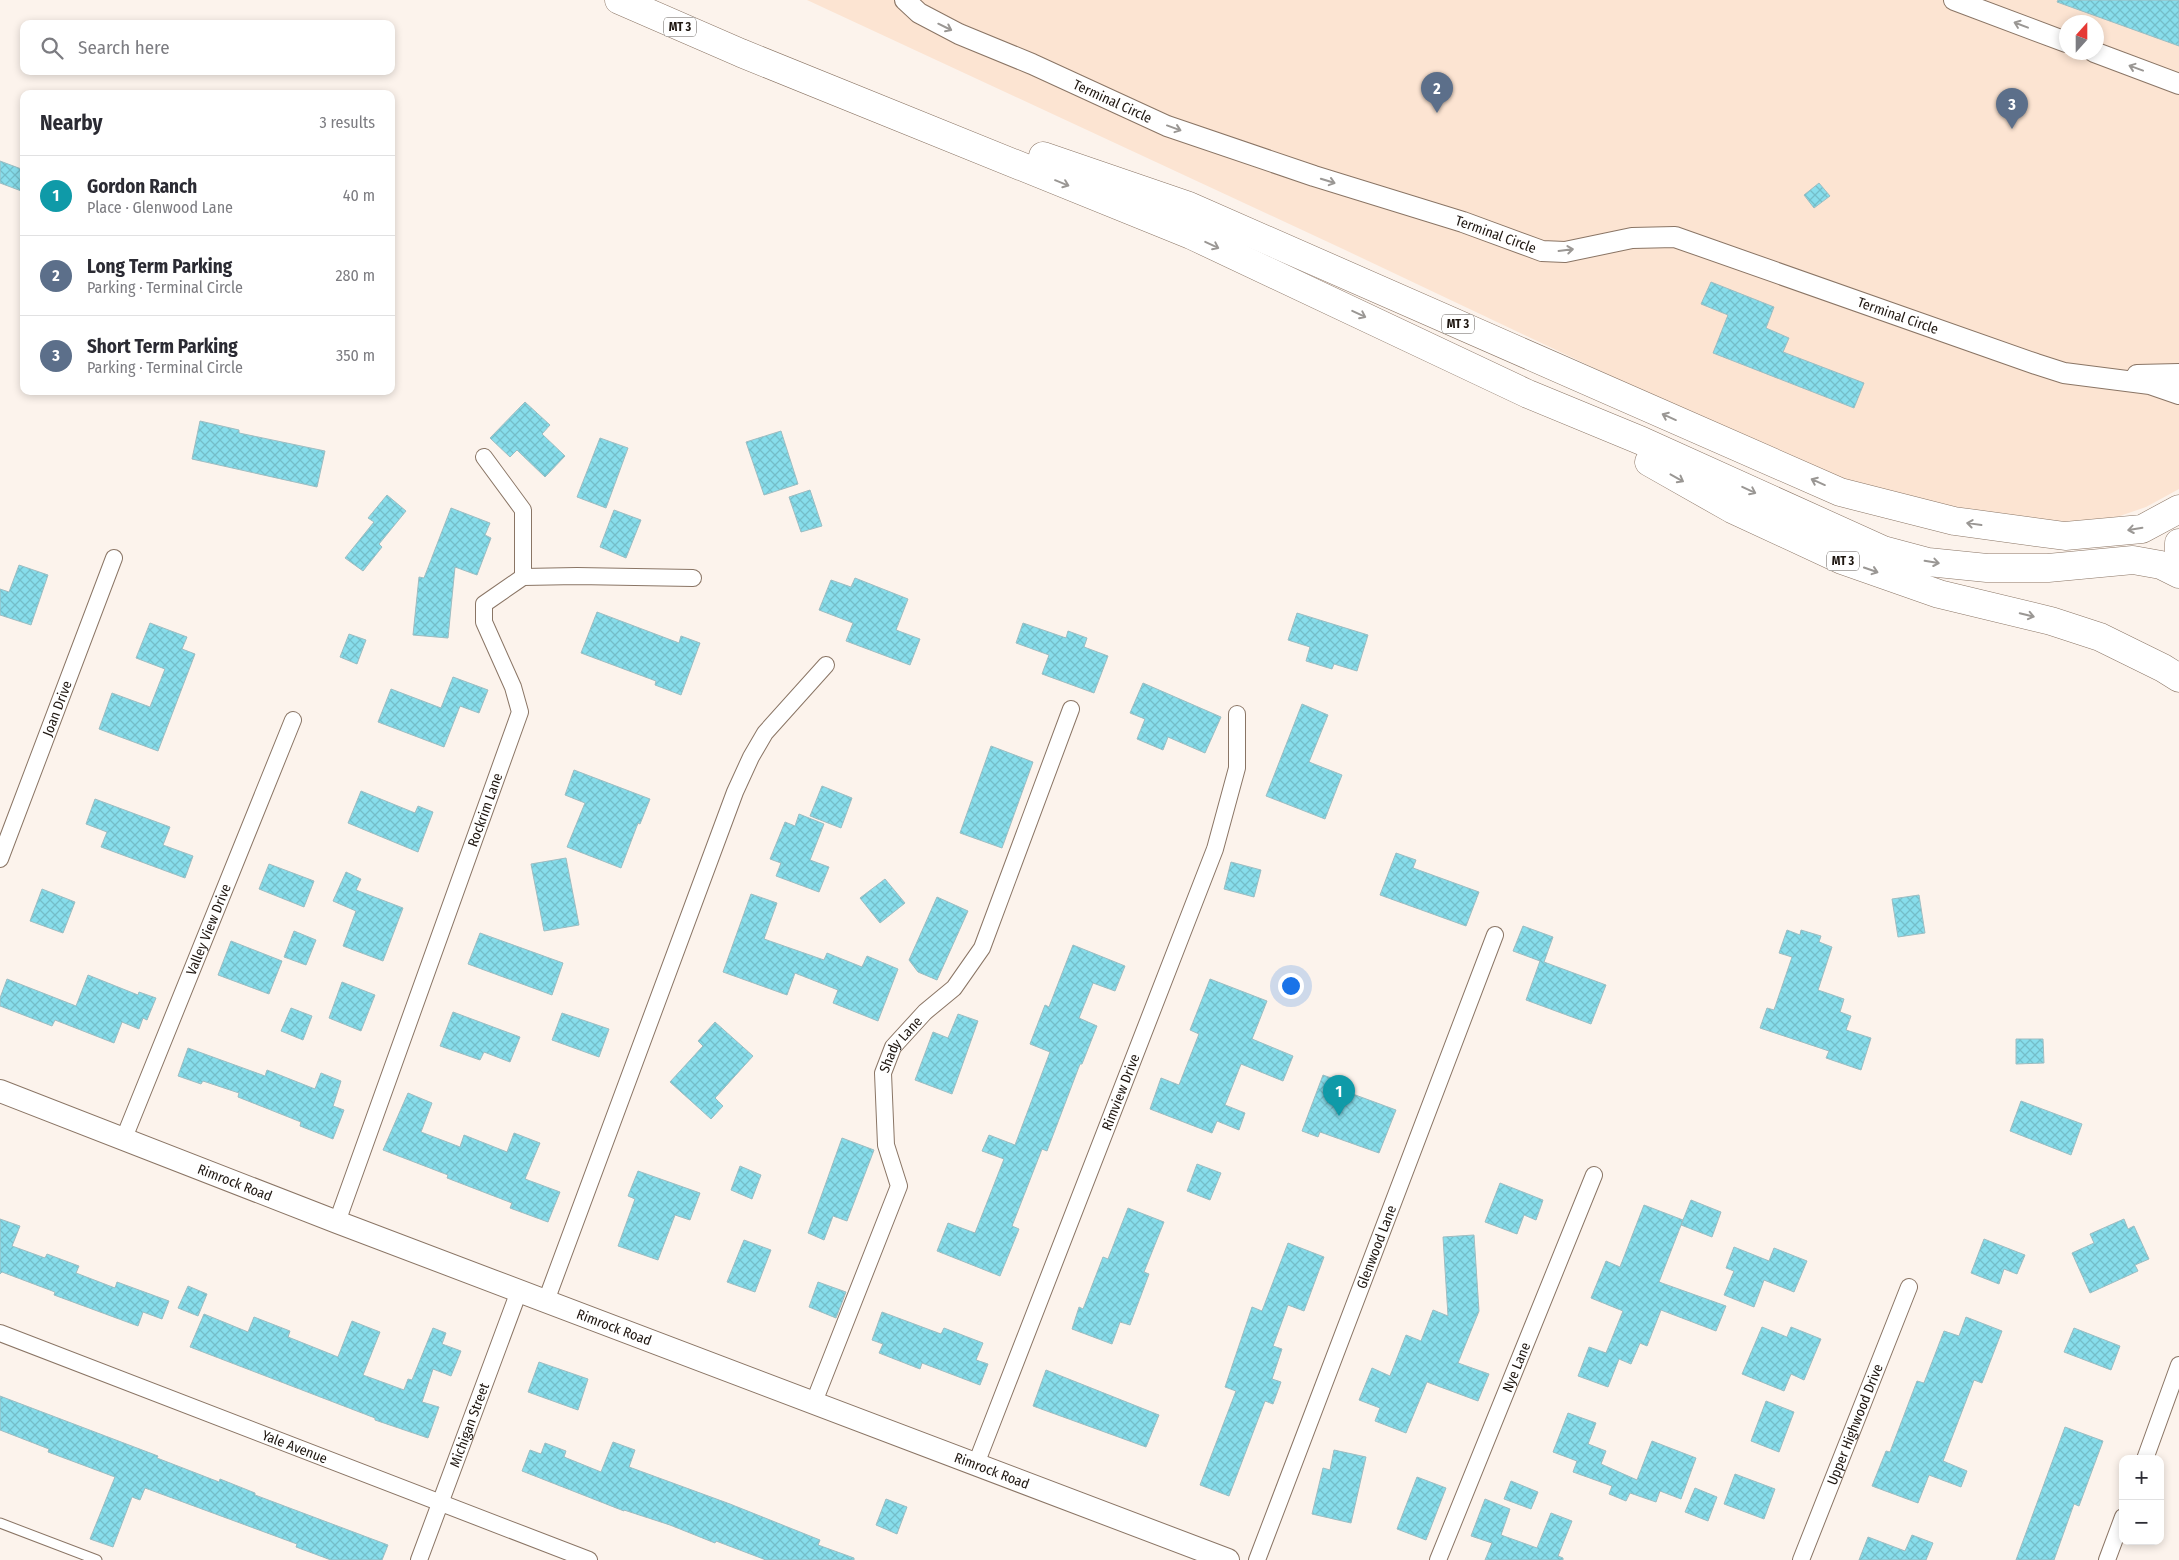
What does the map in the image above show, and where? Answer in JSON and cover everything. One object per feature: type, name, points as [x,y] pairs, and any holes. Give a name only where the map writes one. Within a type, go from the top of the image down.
[{"type":"highway","name":"MT 3","points":[[619,0],[741,53],[1191,235],[1528,394],[1732,509],[1842,560],[1939,594],[2051,621],[2100,637],[2163,668],[2179,678]]},
{"type":"highway","name":"MT 3","points":[[741,53],[1189,206],[1840,492],[1954,521],[2065,536],[2142,529],[2179,509]]},
{"type":"highway","points":[[1528,394],[1642,441],[1883,550],[1928,562],[1987,568],[2048,568],[2133,560],[2161,565],[2179,574]]},
{"type":"highway","points":[[2179,543],[2179,554]]},
{"type":"main road","name":"Rimrock Road","points":[[0,1091],[337,1222],[1228,1560]]},
{"type":"street","name":"Terminal Circle","points":[[905,0],[919,13],[959,34],[1032,64],[1167,126],[1314,176],[1462,222],[1542,251],[1565,252],[1632,238],[1675,237],[2036,364],[2064,372],[2150,384],[2179,394]]},
{"type":"street","points":[[1954,0],[2059,39]]},
{"type":"street","points":[[2104,56],[2179,84]]},
{"type":"street","name":"Terminal Circle","points":[[2105,378],[2179,374]]},
{"type":"street","points":[[484,458],[523,510],[523,577],[693,578]]},
{"type":"street","name":"Joan Drive","points":[[0,858],[114,558]]},
{"type":"street","name":"Rockrim Lane","points":[[337,1222],[520,712],[513,687],[484,622],[484,604],[523,577]]},
{"type":"street","points":[[546,1301],[735,792],[751,757],[765,733],[826,665]]},
{"type":"street","name":"Shady Lane","points":[[814,1402],[899,1186],[886,1145],[883,1073],[892,1047],[925,1012],[954,988],[982,948],[1070,709]]},
{"type":"street","name":"Rimview Drive","points":[[976,1464],[1215,849],[1237,768],[1237,714]]},
{"type":"street","name":"Valley View Drive","points":[[124,1138],[293,720]]},
{"type":"street","name":"Glenwood Lane","points":[[1257,1560],[1495,935]]},
{"type":"street","name":"Nye Lane","points":[[1438,1560],[1594,1175]]},
{"type":"street","name":"Upper Highwood Drive","points":[[1801,1560],[1909,1288]]},
{"type":"street","name":"Michigan Street","points":[[419,1560],[519,1290]]},
{"type":"street","name":"Yale Avenue","points":[[0,1333],[589,1560]]},
{"type":"street","points":[[2146,1455],[2179,1365]]},
{"type":"street","points":[[2107,1560],[2119,1528]]},
{"type":"lane","points":[[0,1523],[97,1560]]},
{"type":"shaded area","points":[[807,0],[2179,0],[2179,489],[2146,507],[2117,517],[2089,522],[2058,524],[1966,513],[1844,479],[1748,441],[1343,249]]},
{"type":"building","points":[[2058,0],[2179,0],[2179,46],[2104,19],[2104,15],[2093,15],[2057,2]]},
{"type":"building","points":[[0,161],[20,168],[20,190],[0,183]]},
{"type":"building","points":[[1819,183],[1830,196],[1814,208],[1804,195]]},
{"type":"building","points":[[1711,282],[1774,307],[1766,328],[1789,338],[1783,352],[1864,383],[1854,408],[1713,353],[1728,315],[1701,304]]},
{"type":"building","points":[[525,402],[550,425],[542,434],[565,456],[545,477],[517,450],[510,457],[490,438]]},
{"type":"building","points":[[200,421],[239,430],[239,433],[325,451],[317,487],[192,459]]},
{"type":"building","points":[[781,431],[798,484],[764,495],[746,442]]},
{"type":"building","points":[[600,438],[628,448],[606,508],[577,497]]},
{"type":"building","points":[[810,490],[822,526],[801,532],[789,497]]},
{"type":"building","points":[[387,495],[406,511],[379,544],[382,547],[363,571],[345,558],[374,522],[368,518]]},
{"type":"building","points":[[451,508],[490,523],[485,535],[491,538],[477,575],[455,567],[448,638],[413,635],[419,577],[424,578]]},
{"type":"building","points":[[614,510],[641,520],[626,558],[600,547]]},
{"type":"building","points":[[19,565],[48,575],[31,625],[0,615],[0,589],[9,592]]},
{"type":"building","points":[[855,578],[908,599],[896,630],[920,639],[910,665],[846,641],[853,623],[819,610],[831,580],[851,587]]},
{"type":"building","points":[[597,612],[679,643],[681,636],[700,643],[681,695],[655,685],[656,681],[581,653]]},
{"type":"building","points":[[1297,613],[1368,635],[1357,671],[1334,664],[1332,669],[1306,661],[1310,647],[1288,640]]},
{"type":"building","points":[[150,623],[187,637],[182,649],[195,654],[158,751],[99,729],[112,693],[150,707],[165,669],[136,658]]},
{"type":"building","points":[[1023,623],[1066,638],[1068,631],[1087,638],[1084,647],[1108,656],[1094,693],[1042,674],[1049,655],[1016,643]]},
{"type":"building","points":[[349,634],[366,640],[357,664],[340,657]]},
{"type":"building","points":[[453,677],[488,690],[479,713],[460,706],[444,747],[378,722],[391,689],[441,708]]},
{"type":"building","points":[[1143,683],[1221,717],[1205,753],[1168,737],[1163,750],[1137,739],[1145,719],[1130,713]]},
{"type":"building","points":[[1302,704],[1328,715],[1309,762],[1342,775],[1325,819],[1266,796]]},
{"type":"building","points":[[991,746],[1033,762],[1002,848],[960,833]]},
{"type":"building","points":[[574,770],[650,799],[640,824],[638,823],[621,868],[567,847],[585,803],[565,795]]},
{"type":"building","points":[[822,786],[852,798],[841,828],[810,816]]},
{"type":"building","points":[[361,791],[415,813],[418,806],[433,812],[418,852],[348,823]]},
{"type":"building","points":[[95,799],[170,827],[163,845],[193,856],[185,878],[101,847],[107,832],[86,824]]},
{"type":"building","points":[[799,814],[824,824],[810,860],[829,867],[819,892],[776,876],[781,863],[770,859],[785,822],[795,826]]},
{"type":"building","points":[[1396,853],[1416,860],[1413,868],[1479,892],[1466,926],[1380,895]]},
{"type":"building","points":[[566,858],[579,925],[544,931],[531,864]]},
{"type":"building","points":[[1231,862],[1261,870],[1254,897],[1224,889]]},
{"type":"building","points":[[269,864],[314,881],[304,907],[259,889]]},
{"type":"building","points":[[346,872],[361,879],[356,890],[403,908],[383,961],[343,946],[356,911],[333,901]]},
{"type":"building","points":[[885,879],[905,903],[880,923],[860,898]]},
{"type":"building","points":[[42,889],[75,902],[63,933],[30,921]]},
{"type":"building","points":[[751,894],[777,903],[764,939],[824,960],[827,953],[862,967],[867,956],[898,969],[878,1021],[833,1003],[838,990],[795,973],[787,995],[723,972]]},
{"type":"building","points":[[1919,895],[1925,933],[1898,937],[1892,899]]},
{"type":"building","points":[[937,897],[968,911],[937,980],[918,972],[909,960]]},
{"type":"building","points":[[1523,926],[1553,937],[1544,962],[1606,985],[1591,1024],[1526,1000],[1540,961],[1513,951]]},
{"type":"building","points":[[1787,930],[1800,935],[1801,930],[1821,936],[1819,942],[1832,947],[1818,990],[1844,999],[1840,1012],[1851,1016],[1846,1030],[1871,1038],[1861,1070],[1826,1058],[1829,1051],[1760,1028],[1767,1008],[1774,1010],[1792,957],[1779,953]]},
{"type":"building","points":[[294,931],[316,940],[306,965],[284,957]]},
{"type":"building","points":[[480,933],[563,963],[552,995],[468,964]]},
{"type":"building","points":[[231,941],[282,961],[269,994],[218,975]]},
{"type":"building","points":[[1073,945],[1125,966],[1115,991],[1093,983],[1079,1018],[1097,1026],[1082,1064],[1080,1064],[1047,1151],[1042,1149],[1012,1226],[1019,1229],[1000,1276],[937,1251],[948,1223],[975,1233],[1004,1159],[982,1151],[989,1135],[1015,1145],[1050,1052],[1030,1044],[1045,1005],[1049,1007]]},
{"type":"building","points":[[88,975],[138,995],[139,992],[156,998],[147,1020],[143,1018],[139,1029],[122,1022],[114,1043],[55,1020],[52,1026],[0,1006],[0,998],[7,979],[76,1006]]},
{"type":"building","points":[[1210,979],[1267,1001],[1252,1039],[1293,1056],[1283,1081],[1241,1064],[1225,1105],[1245,1113],[1239,1130],[1217,1121],[1212,1133],[1150,1109],[1161,1078],[1179,1085],[1199,1034],[1190,1030]]},
{"type":"building","points":[[342,982],[375,995],[361,1031],[329,1018]]},
{"type":"building","points":[[291,1008],[312,1016],[303,1040],[281,1031]]},
{"type":"building","points":[[453,1012],[520,1037],[510,1062],[484,1052],[480,1060],[440,1046]]},
{"type":"building","points":[[562,1013],[609,1029],[599,1057],[552,1040]]},
{"type":"building","points":[[958,1014],[978,1021],[952,1094],[915,1080],[933,1032],[948,1038]]},
{"type":"building","points":[[715,1022],[753,1056],[715,1098],[723,1106],[711,1119],[670,1082],[703,1046],[698,1041]]},
{"type":"building","points":[[2016,1039],[2043,1039],[2044,1063],[2016,1064]]},
{"type":"building","points":[[188,1048],[265,1076],[267,1070],[315,1089],[321,1073],[341,1081],[333,1106],[344,1110],[333,1139],[300,1126],[301,1122],[238,1097],[239,1093],[203,1081],[201,1084],[178,1076]]},
{"type":"building","points":[[1323,1075],[1353,1086],[1350,1093],[1396,1110],[1379,1153],[1320,1132],[1318,1137],[1302,1131]]},
{"type":"building","points":[[408,1093],[432,1103],[421,1132],[460,1147],[464,1135],[507,1152],[514,1133],[540,1143],[525,1179],[560,1192],[548,1222],[510,1208],[512,1203],[447,1178],[448,1175],[383,1150]]},
{"type":"building","points":[[2021,1101],[2082,1124],[2071,1155],[2010,1131]]},
{"type":"building","points":[[842,1138],[874,1150],[847,1221],[833,1216],[824,1240],[808,1233]]},
{"type":"building","points":[[1197,1164],[1221,1173],[1210,1200],[1187,1191]]},
{"type":"building","points":[[740,1166],[761,1175],[752,1199],[731,1190]]},
{"type":"building","points":[[638,1171],[700,1193],[690,1220],[675,1215],[658,1260],[618,1246],[635,1199],[628,1196]]},
{"type":"building","points":[[1500,1183],[1543,1200],[1536,1220],[1524,1215],[1517,1234],[1485,1222]]},
{"type":"building","points":[[1691,1200],[1721,1212],[1712,1237],[1681,1225]]},
{"type":"building","points":[[1644,1205],[1683,1220],[1659,1282],[1726,1306],[1716,1331],[1661,1310],[1647,1346],[1640,1343],[1631,1364],[1619,1359],[1608,1387],[1578,1376],[1589,1347],[1606,1353],[1623,1311],[1591,1298],[1606,1261],[1620,1267]]},
{"type":"building","points":[[1128,1208],[1164,1222],[1144,1272],[1149,1274],[1130,1325],[1120,1322],[1112,1344],[1072,1329],[1079,1307],[1083,1309],[1103,1257],[1108,1259]]},
{"type":"building","points":[[0,1219],[20,1226],[12,1246],[45,1258],[47,1254],[79,1266],[76,1273],[115,1288],[117,1282],[169,1301],[162,1319],[143,1312],[138,1326],[54,1295],[55,1292],[2,1272],[0,1274]]},
{"type":"building","points":[[2124,1219],[2128,1229],[2134,1226],[2149,1259],[2135,1265],[2138,1271],[2090,1293],[2072,1253],[2094,1243],[2090,1234]]},
{"type":"building","points":[[1474,1235],[1479,1311],[1458,1363],[1489,1374],[1478,1401],[1427,1382],[1406,1433],[1375,1421],[1380,1408],[1359,1400],[1372,1368],[1390,1376],[1406,1335],[1421,1341],[1433,1310],[1448,1316],[1443,1237]]},
{"type":"building","points":[[1984,1239],[2025,1255],[2017,1274],[2004,1269],[1999,1284],[1971,1273]]},
{"type":"building","points":[[744,1240],[771,1250],[755,1292],[727,1282]]},
{"type":"building","points":[[1288,1243],[1324,1257],[1304,1311],[1288,1305],[1273,1346],[1282,1349],[1272,1379],[1281,1382],[1273,1404],[1265,1401],[1229,1496],[1200,1485],[1236,1391],[1225,1387],[1252,1307],[1262,1311]]},
{"type":"building","points":[[1734,1247],[1769,1261],[1774,1248],[1807,1261],[1794,1292],[1764,1280],[1754,1307],[1724,1295],[1734,1271],[1726,1268]]},
{"type":"building","points":[[818,1282],[846,1292],[836,1318],[809,1307]]},
{"type":"building","points":[[188,1286],[207,1294],[198,1316],[178,1308]]},
{"type":"building","points":[[882,1312],[941,1334],[944,1328],[983,1343],[976,1360],[988,1364],[980,1385],[922,1363],[920,1369],[879,1353],[883,1344],[872,1340]]},
{"type":"building","points":[[204,1314],[248,1332],[254,1317],[290,1331],[288,1337],[338,1357],[352,1321],[380,1332],[363,1375],[404,1390],[408,1379],[412,1380],[433,1328],[446,1333],[442,1344],[461,1351],[451,1376],[433,1369],[422,1402],[439,1407],[428,1438],[375,1420],[375,1418],[190,1347]]},
{"type":"building","points":[[1966,1317],[2002,1331],[1982,1383],[1974,1380],[1943,1461],[1967,1471],[1961,1487],[1929,1475],[1918,1503],[1872,1486],[1886,1451],[1890,1452],[1917,1381],[1924,1383],[1944,1331],[1959,1336]]},
{"type":"building","points":[[1762,1327],[1787,1337],[1791,1327],[1821,1339],[1804,1380],[1791,1374],[1784,1391],[1742,1374]]},
{"type":"building","points":[[2074,1328],[2120,1346],[2111,1370],[2064,1352]]},
{"type":"building","points":[[539,1362],[588,1379],[578,1410],[528,1392]]},
{"type":"building","points":[[1046,1370],[1159,1415],[1146,1447],[1033,1406]]},
{"type":"building","points":[[0,1396],[158,1456],[157,1458],[219,1482],[220,1479],[255,1493],[255,1495],[388,1545],[382,1560],[331,1560],[296,1547],[297,1544],[145,1488],[140,1500],[132,1497],[113,1547],[90,1539],[115,1477],[48,1452],[49,1449],[0,1430]]},
{"type":"building","points":[[1766,1401],[1794,1412],[1779,1452],[1751,1441]]},
{"type":"building","points":[[1568,1413],[1596,1423],[1588,1444],[1606,1451],[1601,1464],[1637,1480],[1652,1441],[1696,1458],[1681,1499],[1660,1491],[1656,1502],[1630,1493],[1626,1501],[1609,1494],[1612,1486],[1573,1472],[1577,1461],[1553,1452]]},
{"type":"building","points":[[2065,1427],[2103,1441],[2079,1506],[2074,1504],[2054,1560],[2016,1560]]},
{"type":"building","points":[[613,1442],[635,1450],[629,1467],[820,1540],[818,1545],[854,1558],[854,1560],[766,1560],[670,1525],[624,1511],[522,1471],[530,1450],[541,1454],[545,1443],[566,1451],[564,1457],[601,1472]]},
{"type":"building","points":[[1334,1450],[1366,1457],[1351,1523],[1312,1514],[1323,1468],[1330,1470]]},
{"type":"building","points":[[1735,1474],[1775,1489],[1764,1519],[1724,1504]]},
{"type":"building","points":[[1417,1477],[1446,1488],[1426,1540],[1397,1529]]},
{"type":"building","points":[[1511,1481],[1538,1492],[1531,1509],[1504,1499]]},
{"type":"building","points":[[1695,1488],[1717,1497],[1708,1521],[1685,1512]]},
{"type":"building","points":[[886,1499],[907,1507],[897,1534],[876,1525]]},
{"type":"building","points":[[1485,1499],[1510,1509],[1501,1535],[1537,1548],[1551,1513],[1572,1521],[1558,1556],[1563,1558],[1563,1560],[1485,1560],[1492,1543],[1471,1536]]},
{"type":"building","points":[[1912,1535],[1933,1543],[1926,1560],[1859,1560],[1868,1537],[1905,1551]]},
{"type":"place","name":"Long Term Parking","points":[[1437,113]]},
{"type":"place","name":"Short Term Parking","points":[[2012,129]]},
{"type":"place","name":"Gordon Ranch","points":[[1339,1116]]}]
